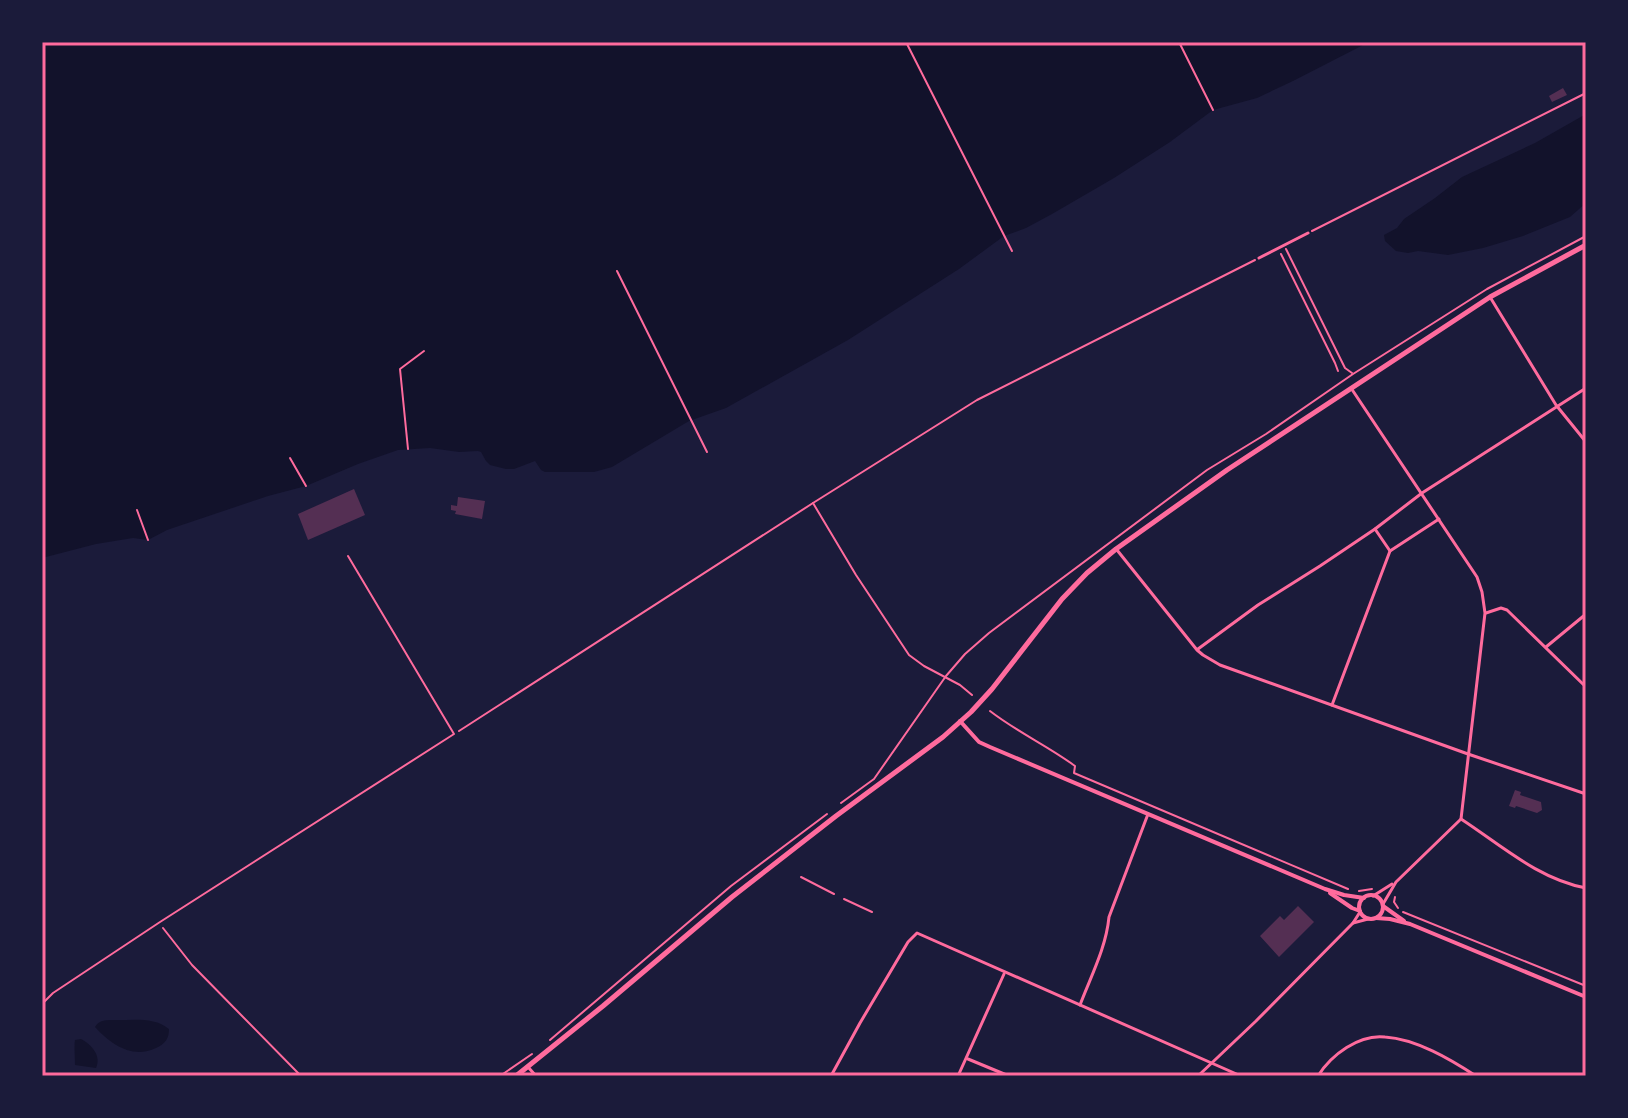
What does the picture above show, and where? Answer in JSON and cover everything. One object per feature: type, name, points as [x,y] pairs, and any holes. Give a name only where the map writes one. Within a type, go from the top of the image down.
[{"type":"main road","points":[[516,1076],[732,897],[943,737],[992,689],[1062,599],[1116,549],[1175,506],[1490,297],[1586,245]]},
{"type":"street","points":[[1259,258],[1308,233]]},
{"type":"street","points":[[1490,297],[1556,405],[1586,442]]},
{"type":"street","points":[[960,721],[979,742],[1325,889],[1364,898],[1396,882],[1461,819],[1485,613],[1477,577],[1351,388]]},
{"type":"street","points":[[1197,650],[1258,605],[1375,529],[1422,493],[1586,388]]},
{"type":"street","points":[[1332,705],[1390,551],[1439,519]]},
{"type":"street","points":[[1375,529],[1390,551]]},
{"type":"street","points":[[1116,549],[1197,650],[1220,665],[1586,794]]},
{"type":"street","points":[[1485,613],[1501,608],[1507,610],[1586,687]]},
{"type":"street","points":[[1546,647],[1586,614]]},
{"type":"street","points":[[1080,1005],[1103,948],[1109,917],[1148,814]]},
{"type":"street","points":[[1461,819],[1529,866],[1558,881],[1586,888]]},
{"type":"street","points":[[1376,918],[1396,882]]},
{"type":"street","points":[[1325,889],[1368,919]]},
{"type":"street","points":[[1373,896],[1410,924]]},
{"type":"street","points":[[1198,1076],[1353,923],[1364,898]]},
{"type":"street","points":[[1353,923],[1376,918],[1410,924],[1586,997]]},
{"type":"street","points":[[831,1076],[908,942],[917,933],[1241,1076]]},
{"type":"street","points":[[958,1076],[1005,973]]},
{"type":"street","points":[[1318,1076],[1347,1047],[1379,1037],[1404,1040],[1476,1076]]},
{"type":"street","points":[[966,1058],[1009,1076]]},
{"type":"street","points":[[528,1067],[536,1076]]},
{"type":"lane","points":[[42,1004],[53,993],[160,922],[454,734],[348,556]]},
{"type":"path","points":[[906,42],[1012,251]]},
{"type":"path","points":[[1179,42],[1213,110]]},
{"type":"path","points":[[1308,233],[1586,93]]},
{"type":"path","points":[[838,805],[874,779],[946,676],[989,633],[1207,470],[1487,289],[1586,236]]},
{"type":"path","points":[[1284,245],[1345,368],[1353,374]]},
{"type":"path","points":[[1278,248],[1338,371]]},
{"type":"path","points":[[454,734],[977,400],[1259,258]]},
{"type":"path","points":[[617,271],[707,452]]},
{"type":"path","points":[[408,449],[400,369],[424,351]]},
{"type":"path","points":[[290,458],[306,486]]},
{"type":"path","points":[[813,503],[903,648],[915,660],[946,676],[972,695]]},
{"type":"path","points":[[137,510],[148,540]]},
{"type":"path","points":[[990,711],[1075,766],[1074,773],[1295,868],[1351,890],[1368,891]]},
{"type":"path","points":[[543,1045],[731,886],[826,814]]},
{"type":"path","points":[[801,877],[834,894]]},
{"type":"path","points":[[844,899],[872,912]]},
{"type":"path","points":[[1396,907],[1586,986]]},
{"type":"path","points":[[160,922],[192,965],[301,1076]]},
{"type":"path","points":[[500,1076],[535,1051]]},
{"type":"shaded area","points":[[42,42],[1369,42],[1257,98],[1213,110],[1114,178],[1026,228],[1004,236],[959,269],[848,340],[726,408],[689,421],[612,467],[594,472],[545,472],[535,461],[506,469],[490,465],[478,451],[398,450],[306,486],[167,530],[148,540],[133,538],[96,544],[42,558]]},
{"type":"shaded area","points":[[1586,114],[1586,203],[1570,217],[1523,236],[1448,255],[1396,251],[1385,241],[1384,235],[1462,177],[1535,143]]},
{"type":"shaded area","points":[[108,1020],[144,1020],[169,1029],[164,1043],[147,1051],[123,1048],[95,1027]]},
{"type":"shaded area","points":[[81,1039],[94,1051],[98,1059],[96,1068],[75,1065],[75,1040]]},
{"type":"building","points":[[1563,88],[1567,95],[1552,102],[1549,96]]},
{"type":"building","points":[[354,489],[365,515],[308,540],[298,514]]},
{"type":"building","points":[[458,497],[485,501],[482,519],[455,514],[451,505],[457,506]]},
{"type":"building","points":[[1515,790],[1521,792],[1520,795],[1541,802],[1542,810],[1537,813],[1509,806]]},
{"type":"building","points":[[1298,906],[1314,922],[1279,957],[1260,936],[1280,916],[1284,920]]}]
